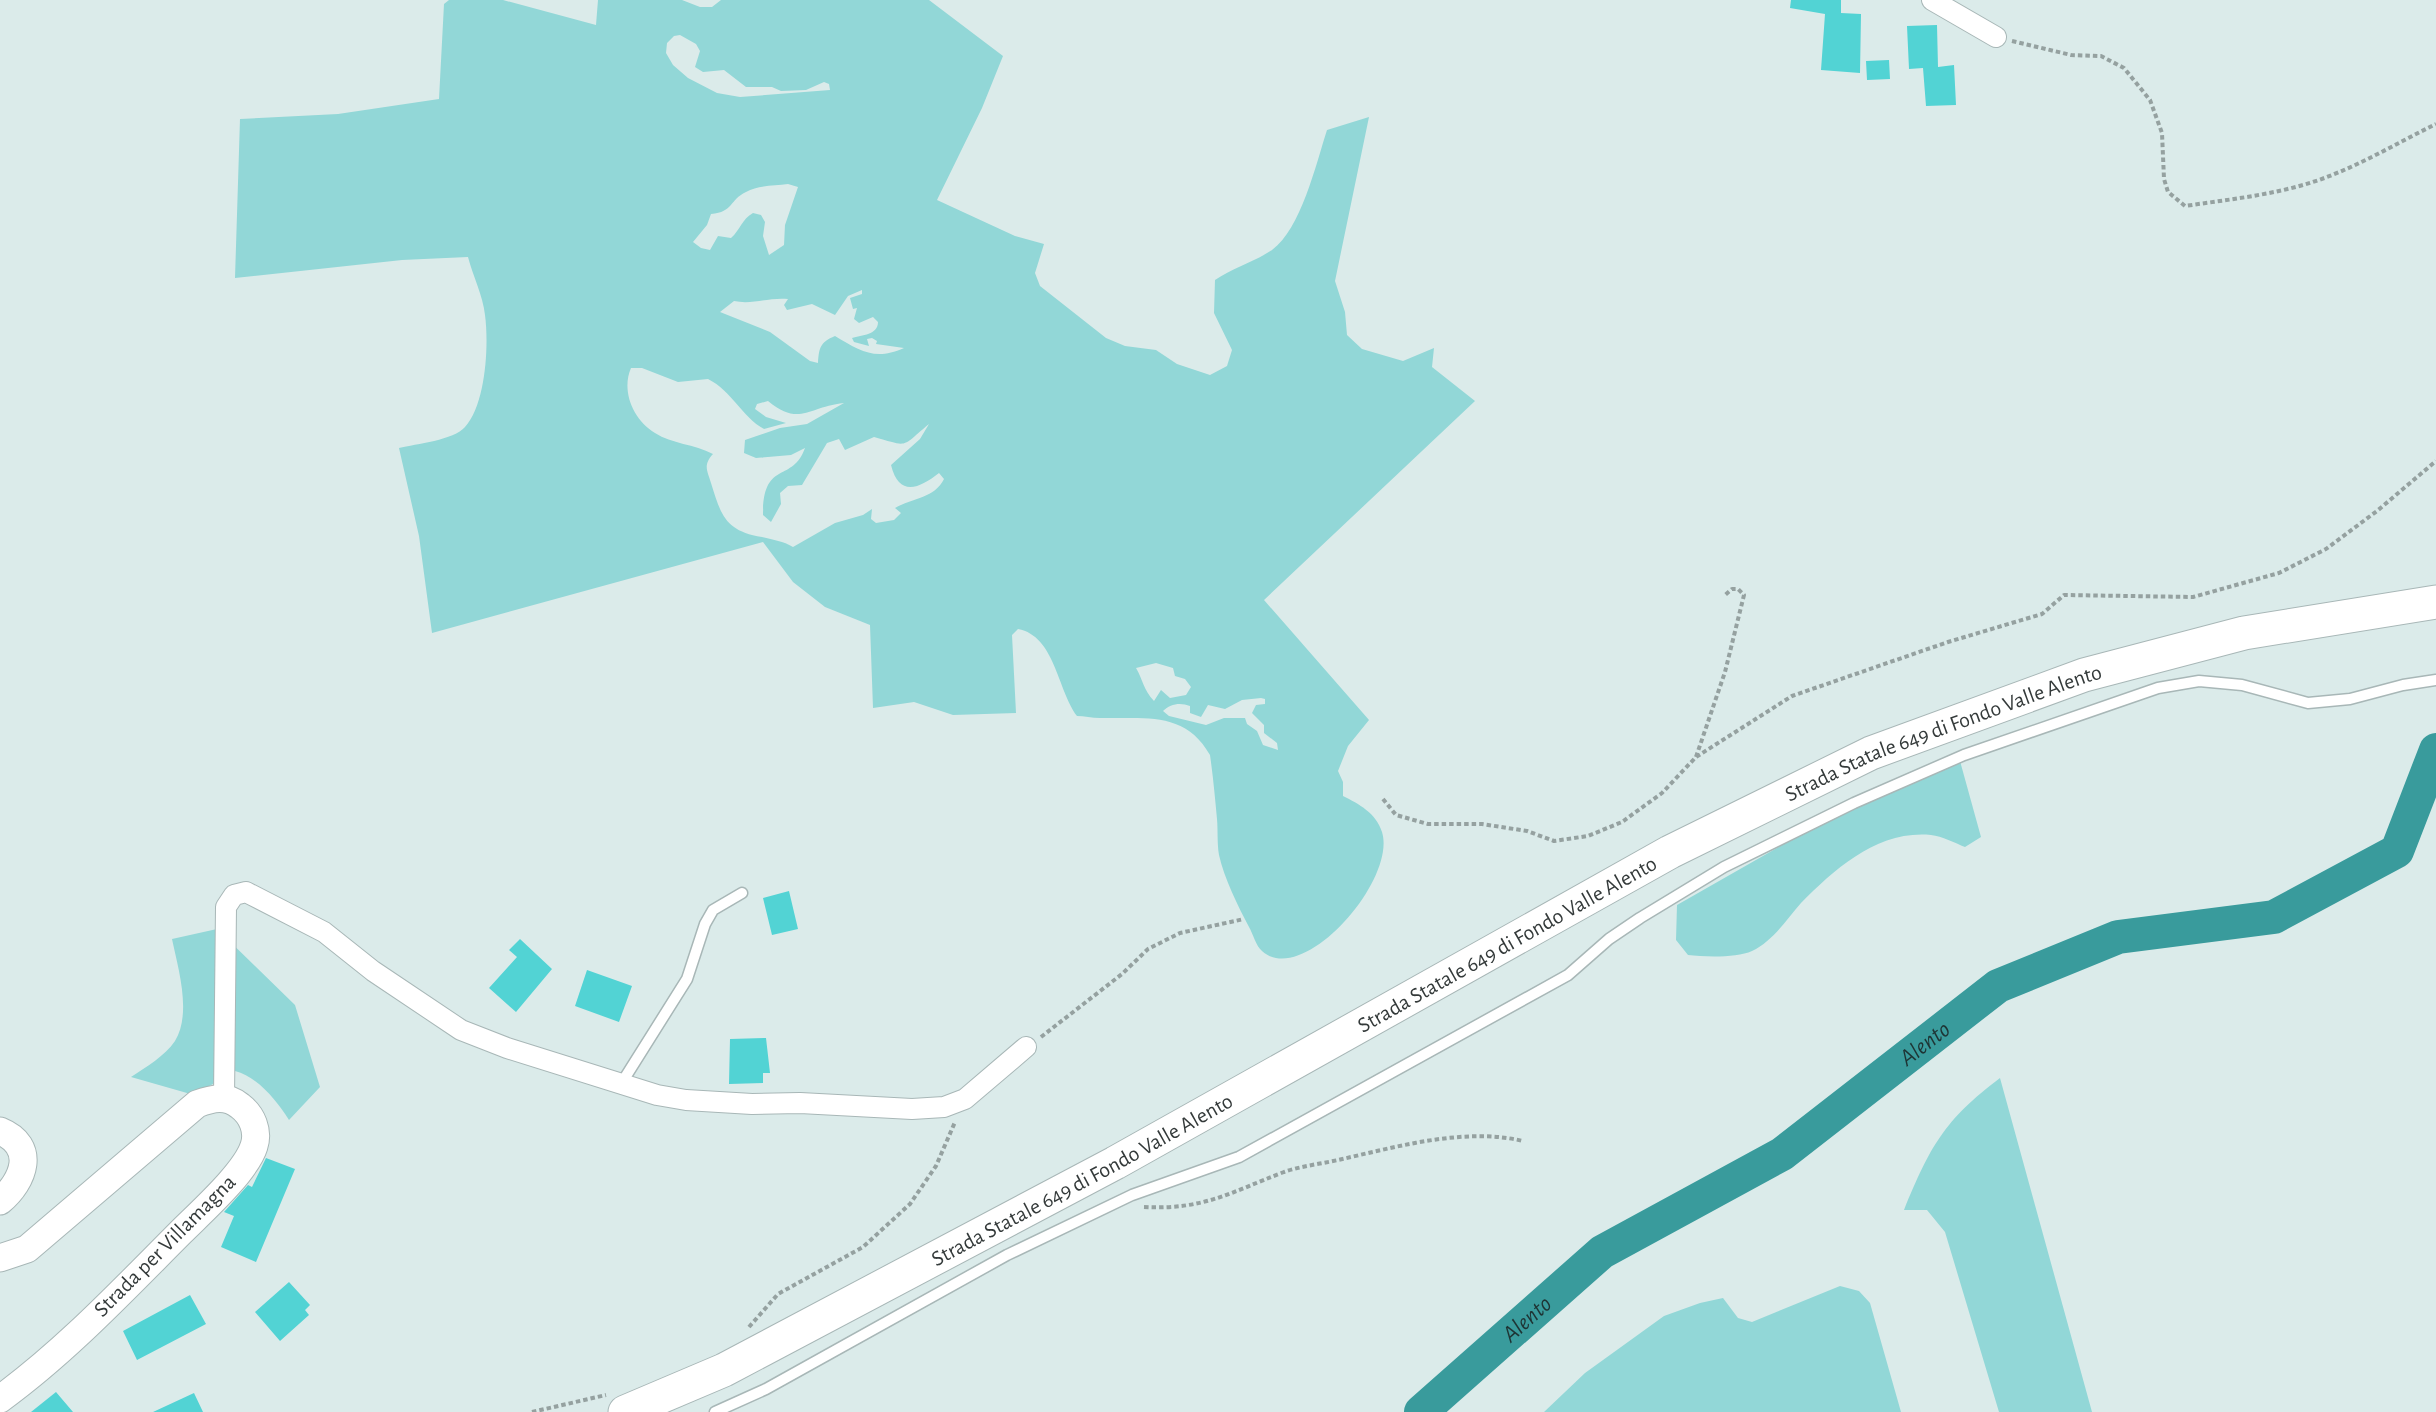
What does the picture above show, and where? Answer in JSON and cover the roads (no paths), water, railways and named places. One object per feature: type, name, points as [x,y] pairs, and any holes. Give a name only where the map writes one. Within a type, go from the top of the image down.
[{"type":"highway","name":"Strada Statale 649 di Fondo Valle Alento","points":[[622,1402],[724,1370],[1116,1163],[1670,852],[1871,753],[2084,675],[2244,633],[2436,602]]},
{"type":"main road","points":[[0,1258],[27,1249],[187,1111],[210,1099],[224,1098]]},
{"type":"main road","name":"Strada per Villamagna","points":[[0,1399],[21,1384],[127,1286],[215,1198],[247,1160],[254,1146],[256,1134],[251,1118],[233,1101],[224,1098]]},
{"type":"main road","points":[[0,1131],[15,1142],[22,1155],[24,1167],[13,1190],[0,1201]]},
{"type":"street","points":[[1932,0],[1996,37]]},
{"type":"street","points":[[224,1098],[226,907],[234,895],[246,892],[324,932],[373,971],[461,1030],[507,1048],[621,1084],[686,1100],[912,1109],[944,1107],[965,1100],[1026,1047]]},
{"type":"lane","points":[[715,1412],[766,1389],[1007,1255],[1114,1204],[1239,1157],[1568,975],[1609,939],[1724,867],[1854,802],[1964,754],[2158,688],[2199,681],[2242,686],[2308,703],[2350,699],[2403,685],[2436,680]]},
{"type":"lane","points":[[621,1084],[687,979],[705,924],[713,910],[742,893]]},
{"type":"waterway","name":"Alento","points":[[1421,1412],[1602,1252],[1782,1154],[1998,986],[2118,937],[2274,917],[2397,851],[2436,750]]}]
